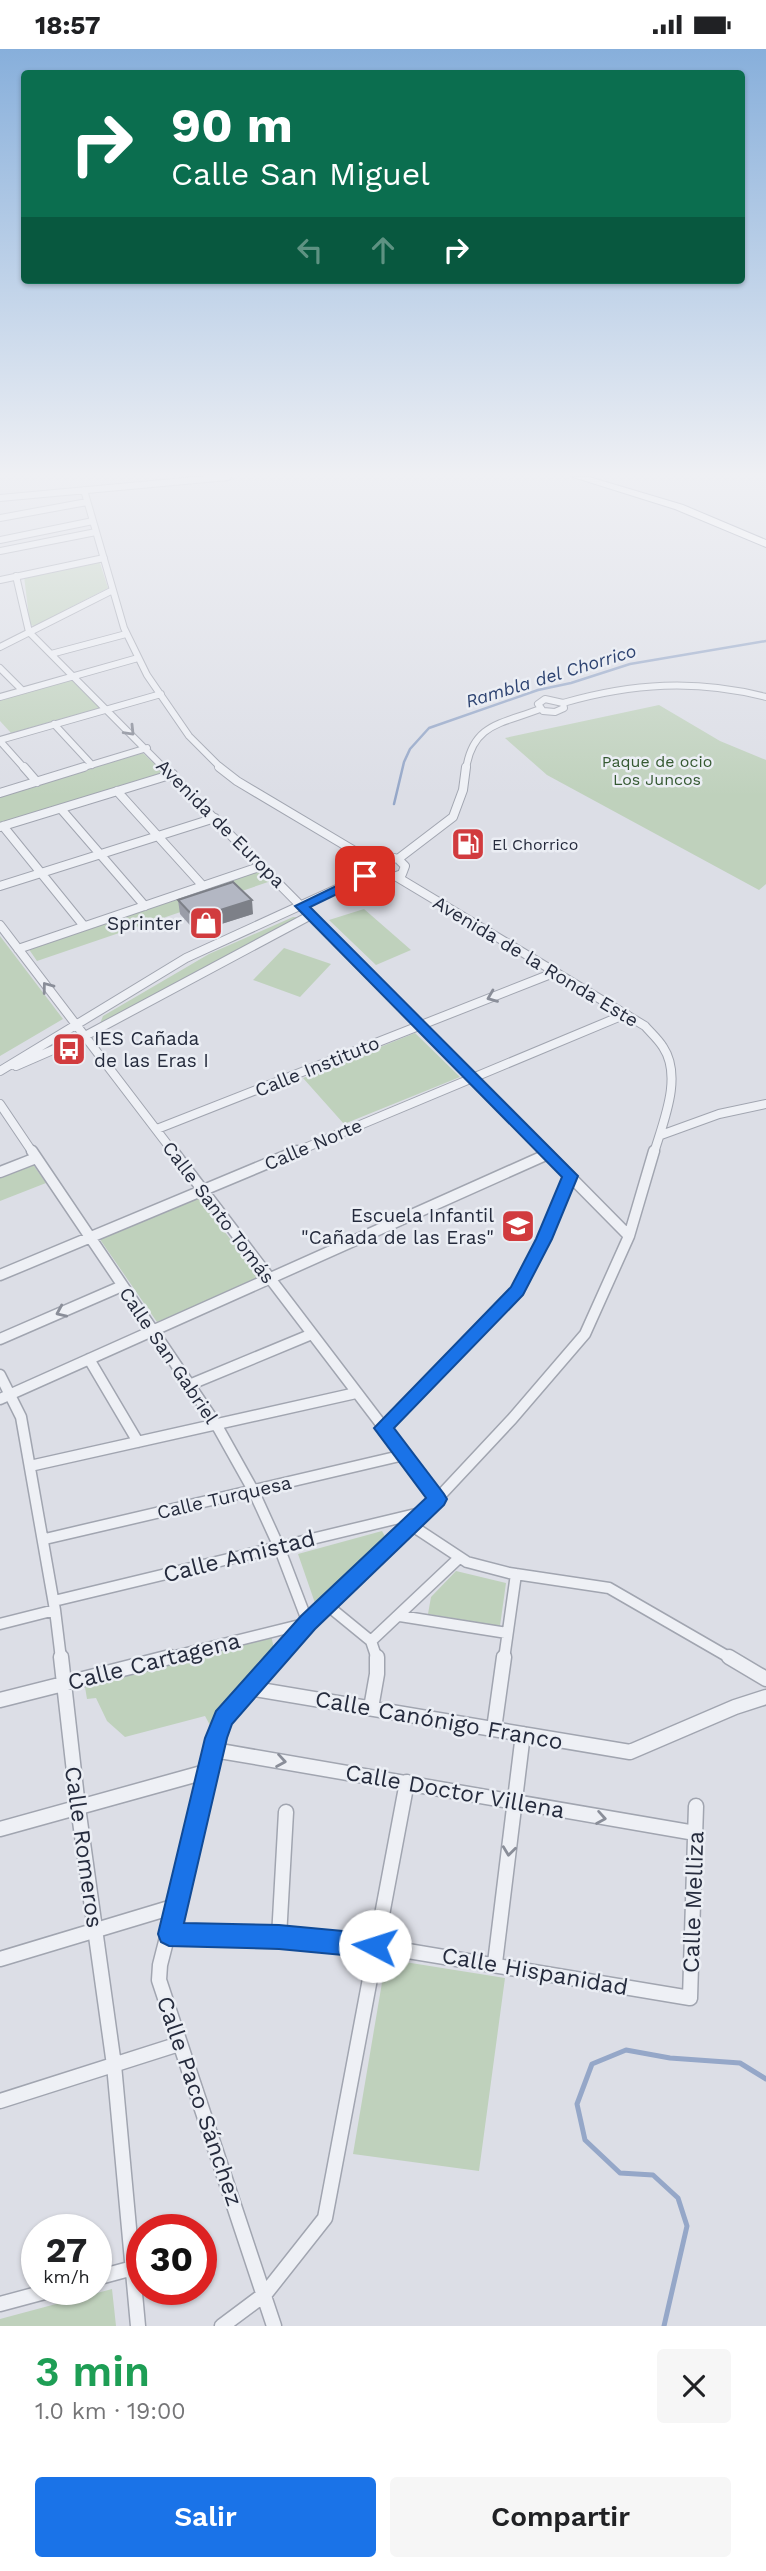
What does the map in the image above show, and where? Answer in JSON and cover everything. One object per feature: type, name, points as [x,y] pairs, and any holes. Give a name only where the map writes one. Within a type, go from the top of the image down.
[{"type":"street","points":[[18,583],[29,632]]},
{"type":"street","points":[[0,1071],[186,958],[365,876],[384,881],[397,877],[402,874],[405,866],[398,859],[386,856],[368,859],[237,781],[215,764],[189,736],[138,658],[126,634],[109,583]]},
{"type":"street","points":[[0,647],[111,591]]},
{"type":"street","name":"Avenida de Europa","points":[[29,632],[629,1236]]},
{"type":"street","points":[[51,654],[126,634]]},
{"type":"street","points":[[0,697],[138,658]]},
{"type":"street","points":[[0,668],[22,690]]},
{"type":"street","points":[[540,709],[538,704],[545,699],[563,703],[615,688],[661,683],[716,687],[766,697]]},
{"type":"street","points":[[3,740],[161,694]]},
{"type":"street","points":[[398,859],[453,817],[463,790],[469,750],[480,733],[540,709],[558,712],[564,708],[563,703]]},
{"type":"street","points":[[54,725],[92,765]]},
{"type":"street","points":[[0,729],[3,740],[37,782]]},
{"type":"street","points":[[0,793],[147,748]]},
{"type":"street","points":[[84,926],[2,827],[173,774]]},
{"type":"street","points":[[117,791],[203,886]]},
{"type":"street","points":[[61,809],[145,906]]},
{"type":"street","points":[[0,886],[215,818]]},
{"type":"street","points":[[365,876],[361,869],[368,859]]},
{"type":"street","points":[[18,949],[262,866]]},
{"type":"street","name":"Avenida de la Ronda Este","points":[[397,877],[626,1014],[655,1036],[664,1048],[672,1078],[661,1135],[629,1236],[585,1334],[512,1419],[411,1525]]},
{"type":"street","points":[[0,1071],[85,1036],[311,915]]},
{"type":"street","name":"Calle Santo Tomás","points":[[0,925],[438,1499]]},
{"type":"street","name":"Calle Instituto","points":[[157,1129],[556,972]]},
{"type":"street","name":"Calle Norte","points":[[0,1275],[626,1014]]},
{"type":"street","name":"Calle San Gabriel","points":[[0,1104],[5,1122],[36,1158],[216,1424],[253,1490],[279,1546],[308,1623]]},
{"type":"street","points":[[661,1135],[709,1117],[766,1104]]},
{"type":"street","points":[[6,1396],[548,1154]]},
{"type":"street","points":[[0,1172],[36,1158]]},
{"type":"street","points":[[383,1428],[517,1291],[544,1239],[570,1176]]},
{"type":"street","points":[[0,1339],[122,1286]]},
{"type":"street","points":[[189,1385],[312,1334]]},
{"type":"street","points":[[89,1359],[138,1441]]},
{"type":"street","name":"Calle Romeros","points":[[0,1375],[6,1396],[21,1417],[55,1605],[78,1807],[114,2065],[128,2214]]},
{"type":"street","points":[[30,1466],[356,1393]]},
{"type":"street","name":"Calle Turquesa","points":[[44,1539],[404,1455]]},
{"type":"street","name":"Calle Amistad","points":[[0,1624],[55,1605],[279,1546],[425,1512]]},
{"type":"street","points":[[411,1525],[459,1558],[516,1574],[609,1588],[766,1679]]},
{"type":"street","name":"Calle Paco Sánchez","points":[[274,2326],[179,2044],[159,1980],[160,1965],[223,1718],[308,1623],[411,1525]]},
{"type":"street","points":[[371,1641],[459,1558]]},
{"type":"street","points":[[494,1729],[516,1574]]},
{"type":"street","points":[[327,1605],[371,1641],[376,1649],[378,1664],[371,1709]]},
{"type":"street","points":[[400,1616],[507,1633]]},
{"type":"street","name":"Calle Cartagena","points":[[0,1700],[308,1623]]},
{"type":"street","name":"Calle Canónigo Franco","points":[[249,1688],[630,1752],[734,1707],[766,1697]]},
{"type":"street","points":[[495,1963],[523,1734]]},
{"type":"street","name":"Calle Doctor Villena","points":[[214,1750],[695,1833]]},
{"type":"street","points":[[0,1829],[209,1771]]},
{"type":"street","points":[[222,2326],[265,2294],[325,2218],[407,1782]]},
{"type":"street","name":"Calle Melliza","points":[[690,1998],[696,1806]]},
{"type":"street","points":[[279,1937],[286,1812]]},
{"type":"street","points":[[0,1959],[176,1906]]},
{"type":"street","name":"Calle Hispanidad","points":[[169,1934],[279,1937],[375,1946],[495,1963],[690,1998]]},
{"type":"street","points":[[0,2101],[179,2044]]},
{"type":"street","points":[[0,2304],[21,2298]]},
{"type":"street","name":"Calle Romeros","points":[[136,2305],[138,2326]]},
{"type":"green space","points":[[25,583],[106,583],[108,588],[34,626],[30,625]]},
{"type":"green space","points":[[74,678],[103,707],[11,733],[0,721],[0,698]]},
{"type":"green space","name":"Paque de ocio Los Juncos","points":[[659,705],[720,741],[766,760],[766,884],[759,890],[547,775],[505,738]]},
{"type":"green space","points":[[143,753],[164,773],[0,824],[0,796]]},
{"type":"green space","points":[[260,869],[271,881],[37,961],[28,948]]},
{"type":"green space","points":[[364,909],[411,950],[376,965],[329,920]]},
{"type":"green space","points":[[293,917],[299,917],[99,1026],[103,1016],[209,954]]},
{"type":"green space","points":[[0,936],[63,1019],[0,1056]]},
{"type":"green space","points":[[284,948],[331,964],[300,997],[253,980]]},
{"type":"green space","points":[[415,1033],[460,1077],[344,1124],[303,1078]]},
{"type":"green space","points":[[32,1163],[46,1183],[0,1201],[0,1176]]},
{"type":"green space","points":[[198,1198],[261,1278],[157,1322],[99,1238]]},
{"type":"green space","points":[[382,1531],[387,1540],[316,1606],[298,1554]]},
{"type":"green space","points":[[456,1571],[506,1583],[500,1626],[428,1614],[431,1597]]},
{"type":"green space","points":[[271,1635],[274,1649],[259,1661],[211,1727],[205,1716],[125,1737],[107,1721],[96,1698],[87,1699],[85,1687]]},
{"type":"green space","points":[[386,1959],[505,1978],[479,2171],[353,2154]]},
{"type":"green space","points":[[112,2289],[116,2326],[0,2326],[0,2319],[52,2305],[112,2305]]},
{"type":"building","points":[[233,882],[252,900],[195,918],[178,900]]},
{"type":"waterway","name":"Rambla del Chorrico","points":[[394,804],[404,762],[410,749],[429,728],[538,690],[571,683],[630,664],[766,641]]},
{"type":"waterway","points":[[664,2326],[687,2226],[678,2198],[653,2175],[620,2173],[585,2140],[577,2104],[592,2064],[626,2050],[670,2058],[740,2063],[766,2079]]},
{"type":"place","name":"El Chorrico","points":[[468,844]]},
{"type":"place","name":"Sprinter","points":[[206,923]]},
{"type":"place","name":"IES Cañada de las Eras I","points":[[69,1049]]},
{"type":"place","name":"Escuela Infantil \"Cañada de las Eras\"","points":[[518,1226]]},
{"type":"route","points":[[365,876],[302,906],[570,1176],[544,1239],[517,1291],[383,1428],[438,1499],[308,1623],[223,1718],[169,1934],[279,1937],[375,1946]]}]
